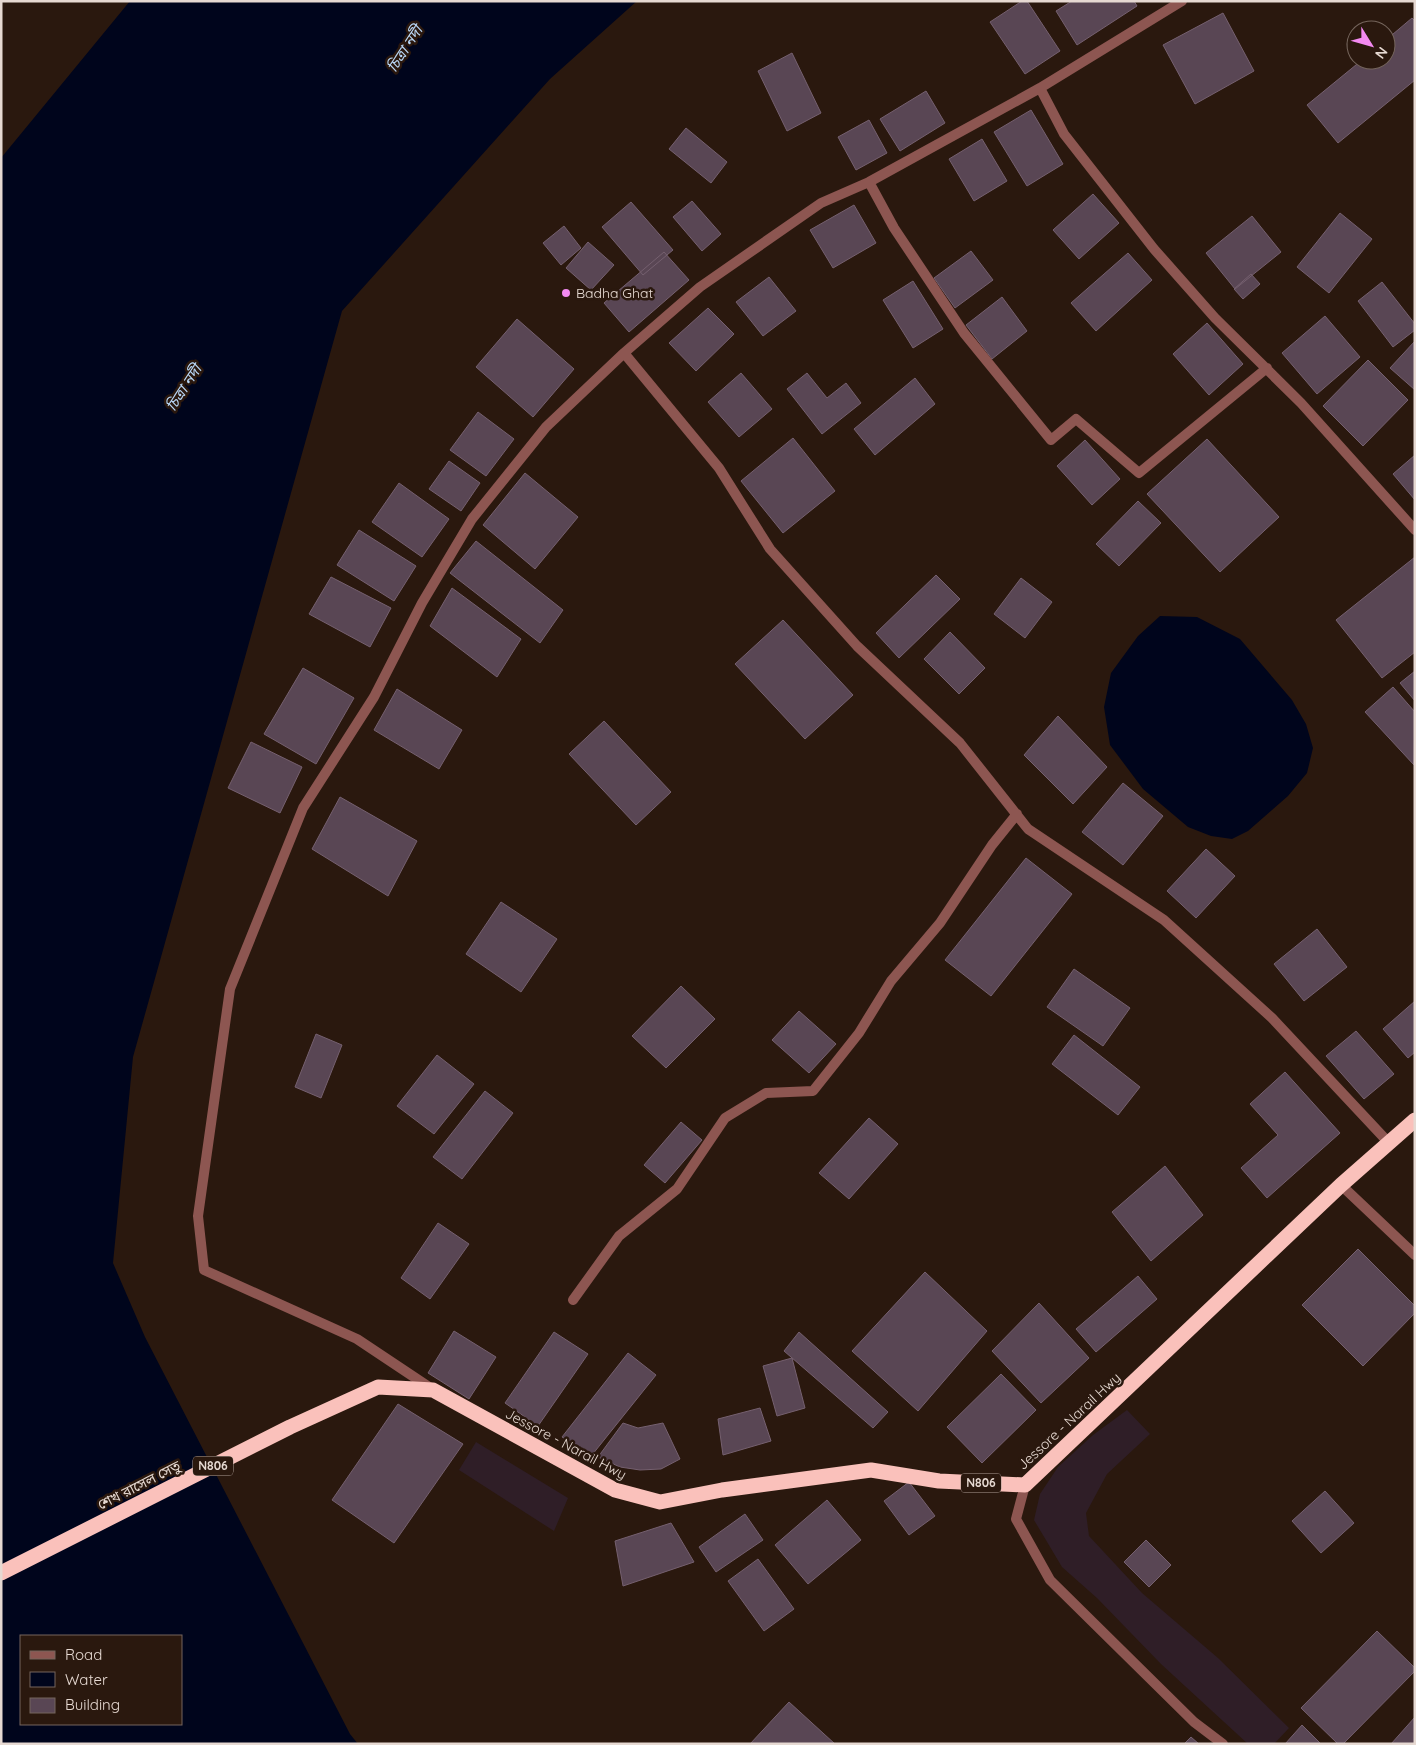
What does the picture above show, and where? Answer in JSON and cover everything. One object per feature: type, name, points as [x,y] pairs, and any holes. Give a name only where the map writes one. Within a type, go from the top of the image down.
[{"type":"highway","name":"Jessore - Narail Hwy","points":[[433,1390],[615,1490],[660,1502],[722,1490],[871,1470],[939,1481],[1025,1485],[1341,1185],[1415,1120]]},
{"type":"highway","name":"শেখ রাসেল সেতু","points":[[1,1573],[290,1427],[378,1387],[433,1390]]},
{"type":"street","points":[[433,1390],[357,1339],[204,1270],[198,1216],[230,989],[303,808],[374,697],[422,603],[472,519],[546,427],[624,353],[700,287],[821,203],[869,182],[1040,88],[1182,1]]},
{"type":"street","points":[[1040,88],[1064,134],[1154,249],[1215,318],[1301,402],[1415,530]]},
{"type":"street","points":[[869,182],[894,228],[964,333],[1051,440],[1076,419],[1139,473],[1267,368]]},
{"type":"street","points":[[624,353],[719,468],[770,549],[857,646],[960,743],[1028,828],[1164,920],[1272,1018],[1389,1143]]},
{"type":"street","points":[[574,1300],[619,1236],[677,1189],[725,1118],[766,1093],[813,1091],[859,1033],[891,981],[940,923],[992,845],[1017,814]]},
{"type":"street","points":[[1341,1185],[1415,1255]]},
{"type":"street","points":[[1025,1485],[1016,1519],[1050,1580],[1194,1722],[1222,1744]]},
{"type":"shaded area","points":[[1127,1410],[1150,1434],[1107,1474],[1086,1513],[1089,1536],[1142,1593],[1218,1658],[1289,1728],[1274,1744],[1248,1744],[1161,1664],[1097,1598],[1062,1567],[1034,1520],[1040,1494],[1058,1467],[1093,1435]]},
{"type":"shaded area","points":[[476,1442],[568,1498],[554,1531],[459,1470]]},
{"type":"water","name":"চিত্রা নদী","points":[[130,1],[637,1],[550,79],[342,311],[133,1057],[113,1263],[145,1337],[350,1734],[358,1744],[1,1744],[1,158]]},
{"type":"water","points":[[1160,616],[1197,617],[1240,639],[1292,700],[1306,724],[1313,748],[1307,773],[1288,796],[1248,831],[1232,839],[1211,836],[1188,827],[1143,789],[1110,745],[1104,707],[1111,673],[1138,636]]},
{"type":"building","points":[[1022,1],[1027,1],[1060,51],[1025,74],[990,22]]},
{"type":"building","points":[[1072,1],[1134,1],[1137,6],[1077,45],[1056,11]]},
{"type":"building","points":[[1223,13],[1254,71],[1195,104],[1163,45]]},
{"type":"building","points":[[1412,18],[1415,21],[1415,80],[1338,143],[1307,105],[1350,70],[1396,70],[1396,32]]},
{"type":"building","points":[[792,53],[821,113],[787,131],[758,71]]},
{"type":"building","points":[[926,91],[945,123],[900,151],[880,119]]},
{"type":"building","points":[[1031,110],[1063,164],[1027,186],[994,132]]},
{"type":"building","points":[[869,120],[887,153],[856,170],[838,137]]},
{"type":"building","points":[[686,128],[727,162],[711,183],[669,149]]},
{"type":"building","points":[[982,139],[1007,181],[974,201],[949,159]]},
{"type":"building","points":[[1093,194],[1119,223],[1079,259],[1053,230]]},
{"type":"building","points":[[692,201],[721,234],[702,251],[673,217]]},
{"type":"building","points":[[631,202],[673,250],[643,275],[602,227]]},
{"type":"building","points":[[854,205],[876,243],[833,268],[810,230]]},
{"type":"building","points":[[1340,213],[1372,239],[1329,293],[1297,267]]},
{"type":"building","points":[[1252,216],[1281,252],[1235,289],[1206,253]]},
{"type":"building","points":[[564,226],[581,248],[561,265],[543,243]]},
{"type":"building","points":[[588,242],[614,265],[591,290],[566,268]]},
{"type":"building","points":[[971,251],[993,280],[955,308],[934,278]]},
{"type":"building","points":[[664,252],[689,280],[629,332],[604,303]]},
{"type":"building","points":[[1128,253],[1152,280],[1096,331],[1071,303]]},
{"type":"building","points":[[1251,274],[1260,284],[1243,299],[1234,289]]},
{"type":"building","points":[[769,277],[796,311],[763,336],[736,302]]},
{"type":"building","points":[[913,281],[943,329],[913,348],[883,300]]},
{"type":"building","points":[[1382,282],[1415,324],[1415,330],[1393,347],[1358,301]]},
{"type":"building","points":[[1002,297],[1027,331],[992,359],[966,325]]},
{"type":"building","points":[[708,308],[734,334],[696,371],[669,343]]},
{"type":"building","points":[[1325,316],[1360,357],[1317,394],[1282,353]]},
{"type":"building","points":[[517,319],[574,369],[533,417],[476,367]]},
{"type":"building","points":[[1207,323],[1243,364],[1209,395],[1173,354]]},
{"type":"building","points":[[1415,341],[1415,390],[1390,368]]},
{"type":"building","points":[[1368,360],[1408,400],[1363,446],[1323,406]]},
{"type":"building","points":[[741,373],[772,409],[739,437],[708,402]]},
{"type":"building","points":[[807,373],[827,398],[846,383],[861,403],[822,434],[787,389]]},
{"type":"building","points":[[915,378],[935,404],[875,455],[854,429]]},
{"type":"building","points":[[478,412],[514,439],[486,476],[450,450]]},
{"type":"building","points":[[793,438],[835,491],[783,533],[741,481]]},
{"type":"building","points":[[1207,439],[1279,517],[1220,572],[1147,494]]},
{"type":"building","points":[[1085,440],[1120,479],[1092,505],[1057,466]]},
{"type":"building","points":[[1415,455],[1415,500],[1393,474]]},
{"type":"building","points":[[449,461],[480,483],[461,511],[429,489]]},
{"type":"building","points":[[525,473],[578,517],[535,569],[483,525]]},
{"type":"building","points":[[399,483],[449,519],[422,557],[372,522]]},
{"type":"building","points":[[1138,501],[1161,523],[1119,566],[1096,544]]},
{"type":"building","points":[[359,530],[416,566],[394,601],[337,565]]},
{"type":"building","points":[[476,541],[563,610],[540,643],[450,573]]},
{"type":"building","points":[[1415,557],[1415,652],[1382,678],[1336,620]]},
{"type":"building","points":[[936,575],[960,599],[899,658],[876,633]]},
{"type":"building","points":[[331,577],[391,608],[370,647],[309,614]]},
{"type":"building","points":[[1021,578],[1052,602],[1025,638],[994,614]]},
{"type":"building","points":[[452,588],[521,639],[497,677],[430,626]]},
{"type":"building","points":[[783,620],[853,695],[805,739],[735,664]]},
{"type":"building","points":[[950,632],[985,668],[959,694],[924,659]]},
{"type":"building","points":[[303,668],[354,698],[316,764],[264,734]]},
{"type":"building","points":[[1415,671],[1415,701],[1400,683]]},
{"type":"building","points":[[1393,687],[1415,712],[1414,765],[1365,712]]},
{"type":"building","points":[[397,689],[462,730],[439,769],[374,730]]},
{"type":"building","points":[[1058,716],[1107,767],[1073,804],[1024,755]]},
{"type":"building","points":[[604,721],[671,792],[636,825],[569,754]]},
{"type":"building","points":[[251,742],[302,767],[280,813],[228,788]]},
{"type":"building","points":[[1123,783],[1163,816],[1123,865],[1082,832]]},
{"type":"building","points":[[340,797],[417,841],[388,896],[312,849]]},
{"type":"building","points":[[1206,849],[1235,876],[1196,918],[1167,891]]},
{"type":"building","points":[[1026,858],[1072,894],[991,996],[945,960]]},
{"type":"building","points":[[501,902],[557,939],[521,992],[466,954]]},
{"type":"building","points":[[1317,929],[1347,967],[1304,1001],[1274,964]]},
{"type":"building","points":[[1074,969],[1130,1008],[1103,1046],[1047,1007]]},
{"type":"building","points":[[681,986],[715,1019],[666,1068],[632,1036]]},
{"type":"building","points":[[1415,1001],[1415,1052],[1408,1058],[1383,1029]]},
{"type":"building","points":[[799,1011],[836,1044],[809,1073],[772,1040]]},
{"type":"building","points":[[1356,1031],[1394,1074],[1364,1099],[1326,1056]]},
{"type":"building","points":[[316,1034],[342,1045],[321,1098],[295,1087]]},
{"type":"building","points":[[1074,1035],[1140,1087],[1118,1115],[1052,1064]]},
{"type":"building","points":[[437,1055],[474,1084],[434,1134],[397,1106]]},
{"type":"building","points":[[1285,1072],[1340,1133],[1267,1198],[1241,1168],[1278,1135],[1250,1104]]},
{"type":"building","points":[[485,1091],[513,1113],[462,1179],[433,1157]]},
{"type":"building","points":[[869,1118],[898,1144],[849,1199],[819,1173]]},
{"type":"building","points":[[681,1122],[702,1140],[665,1183],[644,1165]]},
{"type":"building","points":[[1165,1166],[1203,1215],[1151,1261],[1112,1212]]},
{"type":"building","points":[[438,1223],[469,1244],[430,1299],[401,1278]]},
{"type":"building","points":[[1358,1249],[1415,1306],[1415,1313],[1363,1366],[1302,1305]]},
{"type":"building","points":[[925,1272],[987,1331],[918,1411],[852,1351]]},
{"type":"building","points":[[1138,1276],[1157,1299],[1096,1352],[1076,1329]]},
{"type":"building","points":[[1039,1303],[1089,1358],[1041,1403],[992,1351]]},
{"type":"building","points":[[454,1331],[496,1357],[469,1399],[428,1373]]},
{"type":"building","points":[[554,1332],[588,1354],[538,1426],[505,1403]]},
{"type":"building","points":[[799,1332],[888,1412],[873,1428],[784,1351]]},
{"type":"building","points":[[628,1353],[656,1375],[592,1455],[562,1437]]},
{"type":"building","points":[[792,1358],[805,1408],[777,1416],[763,1366]]},
{"type":"building","points":[[1001,1374],[1036,1410],[982,1463],[947,1427]]},
{"type":"building","points":[[398,1404],[463,1444],[394,1543],[332,1500]]},
{"type":"building","points":[[760,1408],[771,1441],[723,1455],[718,1419]]},
{"type":"building","points":[[623,1423],[638,1428],[663,1423],[680,1459],[661,1469],[640,1470],[620,1467],[598,1457]]},
{"type":"building","points":[[909,1482],[935,1516],[909,1535],[884,1501]]},
{"type":"building","points":[[1325,1491],[1354,1523],[1321,1553],[1292,1521]]},
{"type":"building","points":[[827,1500],[861,1540],[808,1584],[775,1545]]},
{"type":"building","points":[[745,1514],[763,1540],[716,1572],[699,1547]]},
{"type":"building","points":[[671,1523],[694,1562],[623,1586],[615,1541]]},
{"type":"building","points":[[1146,1540],[1171,1565],[1149,1587],[1124,1562]]},
{"type":"building","points":[[758,1559],[794,1609],[764,1631],[728,1581]]},
{"type":"building","points":[[1377,1631],[1415,1668],[1415,1671],[1343,1744],[1338,1744],[1301,1708]]},
{"type":"building","points":[[789,1702],[835,1744],[750,1744]]},
{"type":"building","points":[[1415,1717],[1415,1744],[1391,1744]]},
{"type":"building","points":[[1302,1725],[1321,1744],[1285,1744]]},
{"type":"building","points":[[1191,1737],[1199,1744],[1184,1744]]},
{"type":"place","name":"Badha Ghat","points":[[566,293]]}]
